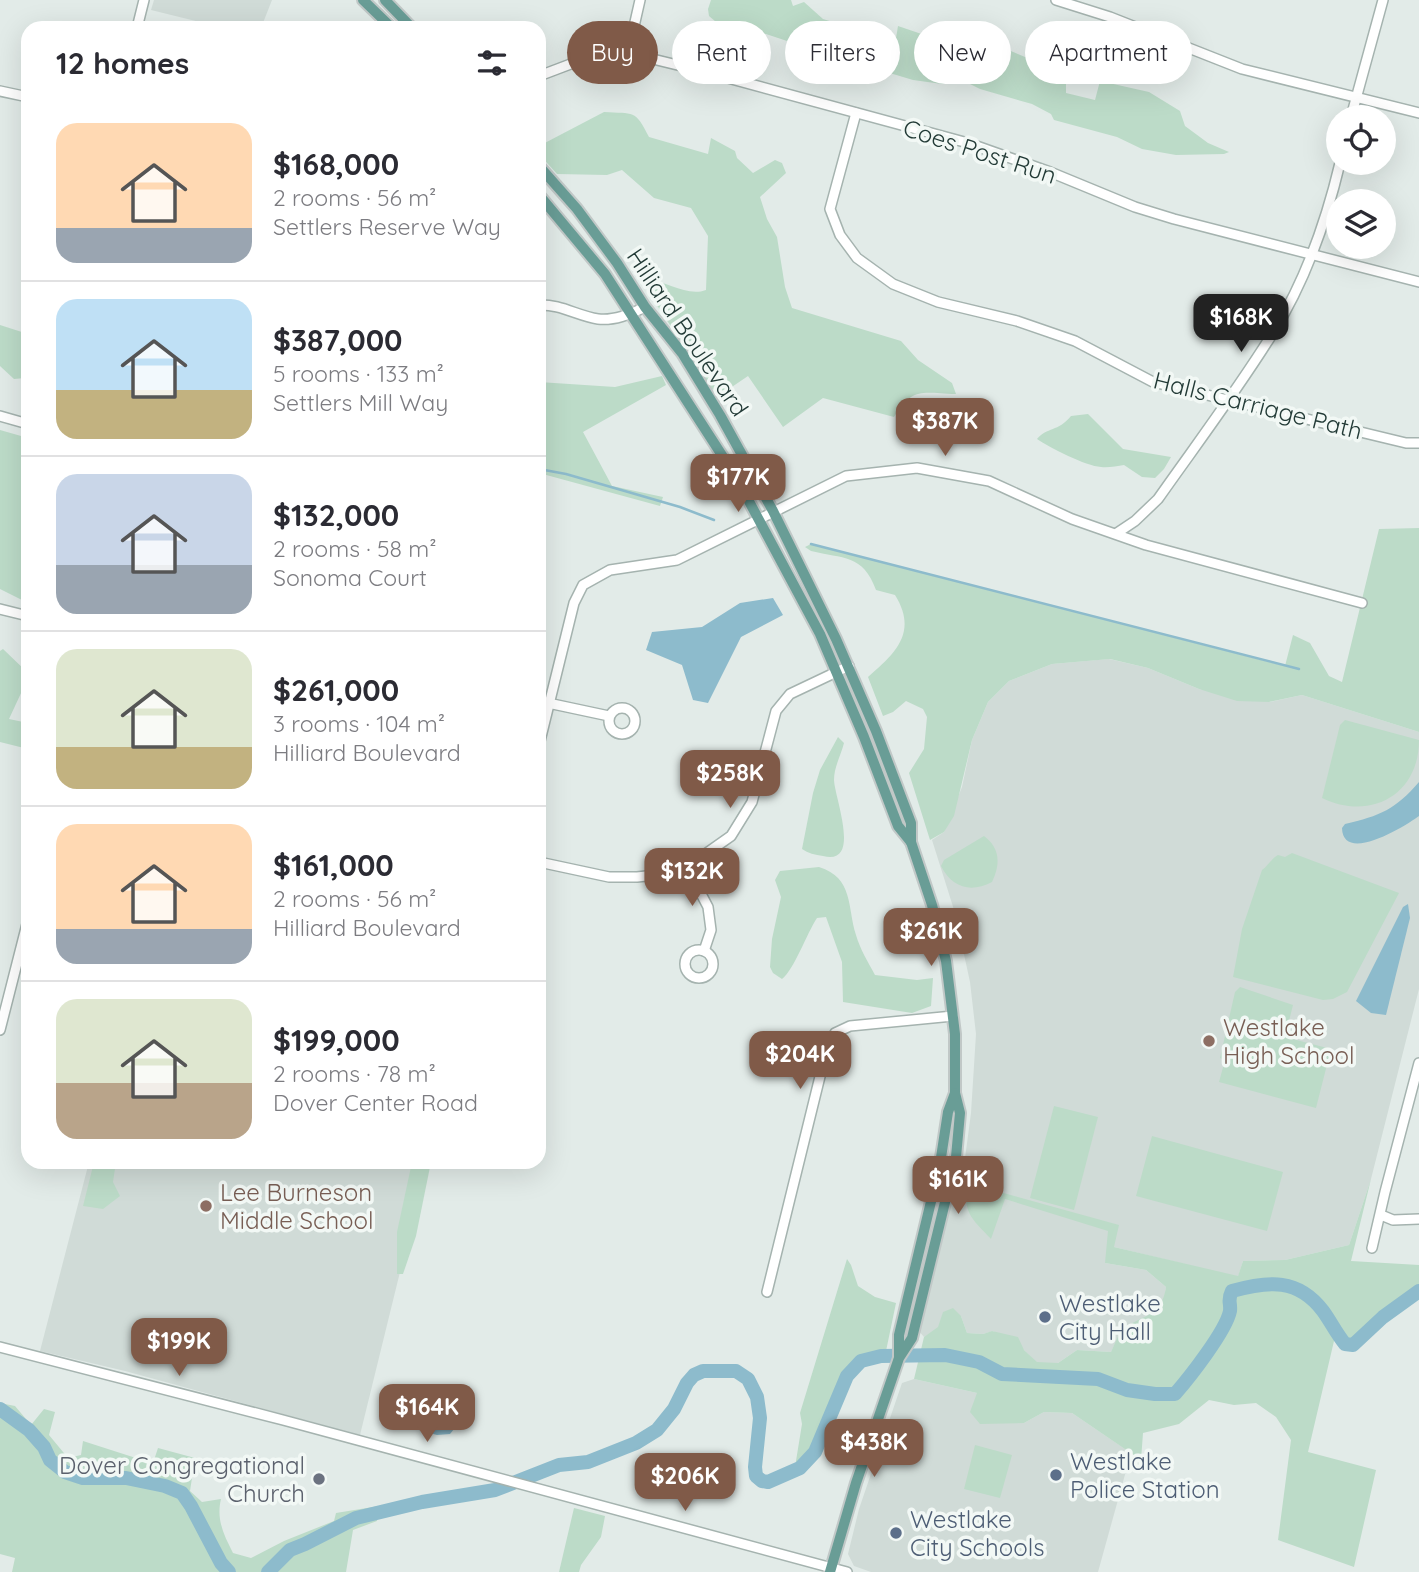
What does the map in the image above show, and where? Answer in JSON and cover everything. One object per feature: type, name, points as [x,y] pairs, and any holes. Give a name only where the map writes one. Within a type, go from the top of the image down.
[{"type":"main road","points":[[363,0],[385,21]]},
{"type":"main road","points":[[385,0],[405,21]]},
{"type":"main road","name":"Hilliard Boulevard","points":[[546,174],[585,220],[645,307],[682,353],[773,511],[849,666],[911,823],[911,842],[939,932],[953,1016],[955,1093],[960,1113],[956,1157],[912,1338],[899,1358],[852,1494],[831,1570]]},
{"type":"main road","name":"Hilliard Boulevard","points":[[546,203],[605,274],[730,466],[820,634],[898,826],[911,842]]},
{"type":"main road","name":"Hilliard Boulevard","points":[[899,1358],[899,1339],[940,1164],[948,1112],[955,1093]]},
{"type":"street","points":[[139,21],[144,0]]},
{"type":"street","points":[[635,21],[639,0]]},
{"type":"street","points":[[1056,0],[1110,17],[1242,69],[1419,113]]},
{"type":"street","points":[[1353,105],[1383,0]]},
{"type":"street","name":"Coes Post Run","points":[[658,60],[968,143],[1148,211],[1419,282]]},
{"type":"street","name":"Coes Post Run","points":[[546,73],[567,65]]},
{"type":"street","points":[[0,91],[21,96]]},
{"type":"street","name":"Halls Carriage Path","points":[[856,113],[830,208],[840,235],[857,258],[893,284],[938,302],[1017,321],[1075,341],[1153,382],[1406,443],[1419,443]]},
{"type":"street","points":[[1117,533],[1135,521],[1158,499],[1272,335],[1312,254],[1337,175]]},
{"type":"street","points":[[546,304],[600,319],[632,314],[645,307]]},
{"type":"street","points":[[0,416],[21,422]]},
{"type":"street","points":[[546,712],[574,603],[583,585],[610,570],[677,560],[846,476],[917,468],[989,481],[1072,519],[1146,545],[1362,603]]},
{"type":"street","points":[[0,609],[21,614]]},
{"type":"street","points":[[546,863],[610,877],[674,873],[687,867],[731,836],[752,802],[776,711],[790,694],[849,666]]},
{"type":"street","points":[[548,703],[610,716]]},
{"type":"street","points":[[687,867],[708,906],[711,930],[704,951]]},
{"type":"street","points":[[0,1030],[21,948]]},
{"type":"street","points":[[767,1292],[827,1048],[835,1033],[850,1026],[953,1016]]},
{"type":"street","points":[[1373,1248],[1419,1062]]},
{"type":"street","points":[[1381,1215],[1393,1220],[1419,1219]]},
{"type":"street","points":[[0,1347],[283,1420],[831,1570],[847,1572]]},
{"type":"shaded area","points":[[154,0],[272,0],[264,21],[196,21],[151,10]]},
{"type":"shaded area","points":[[1109,659],[1148,668],[1199,689],[1270,702],[1302,695],[1419,732],[1419,989],[1371,1179],[1349,1245],[1285,1260],[1243,1261],[1238,1277],[1114,1247],[1105,1263],[1146,1270],[1166,1287],[1164,1301],[1154,1313],[1121,1332],[1111,1352],[1077,1350],[1058,1363],[1037,1363],[1024,1350],[993,1331],[983,1334],[967,1333],[961,1316],[924,1337],[918,1330],[956,1180],[962,1181],[971,1113],[976,1034],[970,982],[955,913],[932,840],[944,832],[962,787],[972,740],[988,702],[1009,681],[1052,664]]},
{"type":"shaded area","points":[[87,1169],[425,1169],[360,1435],[125,1371],[40,1351]]},
{"type":"shaded area","points":[[914,1379],[977,1393],[1024,1423],[1044,1412],[1072,1413],[1131,1453],[1098,1572],[871,1572],[854,1566],[848,1554],[859,1509],[902,1383]]},
{"type":"green space","points":[[711,0],[791,0],[793,6],[804,2],[823,19],[830,21],[785,21],[785,40],[771,36],[771,21],[715,21],[709,16]]},
{"type":"green space","points":[[900,27],[914,31],[913,80],[900,76]]},
{"type":"green space","points":[[1011,51],[1025,57],[1025,84],[1066,84],[1066,93],[1095,100],[1099,84],[1113,84],[1149,92],[1180,111],[1185,126],[1208,143],[1229,152],[1176,155],[1142,149],[1117,137],[1054,120],[1051,114],[1032,104],[970,84],[1011,84]]},
{"type":"green space","points":[[604,112],[622,113],[637,117],[649,137],[708,154],[711,138],[735,151],[737,158],[753,173],[775,160],[782,163],[786,173],[760,197],[767,219],[777,237],[785,287],[792,308],[901,341],[918,360],[952,383],[956,394],[926,393],[913,396],[894,417],[823,398],[783,427],[748,376],[723,393],[712,389],[641,281],[658,282],[682,290],[706,290],[708,236],[691,208],[654,198],[622,170],[607,175],[557,174],[546,162],[546,142]]},
{"type":"green space","points":[[0,325],[21,332],[21,378],[14,379],[0,366]]},
{"type":"green space","points":[[662,376],[666,385],[583,432],[612,486],[663,497],[660,506],[546,475],[546,382],[615,387]]},
{"type":"green space","points":[[1088,414],[1123,449],[1171,457],[1164,469],[1155,478],[1142,477],[1124,465],[1094,466],[1037,439],[1062,425],[1071,416]]},
{"type":"green space","points":[[0,430],[21,436],[21,600],[0,589]]},
{"type":"green space","points":[[1419,528],[1419,732],[1302,695],[1269,702],[1237,701],[1148,668],[1110,659],[1052,664],[1009,681],[988,702],[972,740],[954,816],[944,832],[930,840],[909,773],[924,749],[927,717],[923,709],[906,701],[893,712],[883,716],[868,677],[901,641],[904,631],[902,608],[895,595],[876,590],[871,578],[858,564],[805,547],[811,544],[1285,666],[1293,635],[1310,643],[1329,676],[1342,682],[1379,529]]},
{"type":"green space","points":[[3,649],[21,666],[21,693],[9,719],[21,722],[21,747],[0,742],[0,651]]},
{"type":"green space","points":[[1345,720],[1419,740],[1417,760],[1410,776],[1401,789],[1388,799],[1357,807],[1322,798],[1340,725]]},
{"type":"green space","points":[[838,737],[844,743],[834,780],[844,841],[841,851],[835,856],[823,856],[802,849],[820,770]]},
{"type":"green space","points":[[984,836],[996,852],[997,869],[992,882],[970,888],[956,884],[941,866],[944,860]]},
{"type":"green space","points":[[1292,853],[1399,893],[1347,992],[1333,999],[1323,1000],[1233,977],[1242,929],[1262,870],[1278,855],[1285,857]]},
{"type":"green space","points":[[819,867],[838,878],[844,886],[858,940],[875,975],[917,980],[933,978],[931,1006],[912,1013],[843,1002],[842,962],[826,917],[817,918],[787,974],[782,979],[773,973],[770,967],[772,939],[781,897],[775,880],[780,871]]},
{"type":"green space","points":[[1240,987],[1293,1005],[1285,1037],[1331,1049],[1316,1108],[1219,1082],[1225,1060],[1220,1058],[1235,992]]},
{"type":"green space","points":[[1054,1106],[1098,1117],[1074,1210],[1030,1198]]},
{"type":"green space","points":[[1152,1136],[1283,1172],[1267,1231],[1136,1196]]},
{"type":"green space","points":[[92,1169],[115,1169],[113,1182],[120,1196],[103,1209],[83,1206]]},
{"type":"green space","points":[[410,1169],[430,1169],[416,1236],[403,1274],[397,1274],[397,1232]]},
{"type":"green space","points":[[1371,1179],[1351,1261],[1419,1265],[1419,1291],[1383,1317],[1353,1345],[1334,1341],[1308,1452],[1376,1470],[1354,1567],[1278,1540],[1291,1440],[1276,1417],[1256,1403],[1234,1405],[1209,1400],[1179,1424],[1143,1433],[1141,1460],[1072,1413],[1044,1412],[1024,1423],[980,1424],[970,1412],[977,1393],[914,1379],[924,1337],[938,1327],[943,1312],[953,1308],[961,1316],[967,1333],[983,1334],[992,1331],[1018,1337],[1024,1350],[1037,1362],[1058,1363],[1077,1350],[1111,1352],[1121,1332],[1155,1311],[1166,1287],[1146,1270],[1105,1263],[1108,1231],[1005,1199],[991,1239],[970,1214],[966,1201],[967,1183],[1119,1225],[1114,1247],[1238,1276],[1243,1261],[1285,1260],[1349,1245]]},
{"type":"green space","points":[[847,1259],[858,1286],[875,1297],[896,1303],[886,1351],[881,1356],[861,1361],[847,1376],[815,1452],[800,1468],[795,1467],[802,1424],[800,1413]]},
{"type":"green space","points":[[0,1403],[15,1406],[31,1425],[44,1409],[55,1412],[49,1435],[68,1458],[81,1455],[83,1441],[139,1459],[154,1460],[158,1448],[195,1458],[190,1491],[202,1502],[221,1499],[220,1521],[233,1553],[251,1558],[334,1521],[336,1513],[379,1506],[377,1521],[353,1530],[346,1572],[12,1572],[15,1558],[0,1554]]},
{"type":"green space","points":[[975,1445],[1012,1455],[1000,1498],[964,1489]]},
{"type":"green space","points":[[574,1508],[605,1516],[601,1537],[579,1572],[559,1572]]},
{"type":"water","points":[[773,598],[783,615],[741,637],[708,703],[693,700],[682,665],[646,650],[652,632],[702,627],[740,603]]},
{"type":"water","points":[[1419,782],[1419,816],[1390,834],[1364,843],[1353,843],[1345,838],[1342,828],[1345,824],[1368,818],[1395,805]]},
{"type":"water","points":[[1408,904],[1410,918],[1386,1015],[1371,1013],[1356,1001],[1403,907]]},
{"type":"water","points":[[399,1402],[452,1417],[458,1424],[450,1434],[437,1435],[390,1422],[388,1408],[391,1403]]},
{"type":"waterway","points":[[546,470],[680,507],[714,520]]},
{"type":"waterway","points":[[811,544],[1299,669]]},
{"type":"waterway","points":[[268,1572],[290,1550],[356,1518],[422,1502],[495,1490],[559,1465],[588,1462],[636,1443],[657,1430],[674,1409],[687,1383],[694,1375],[703,1371],[736,1371],[748,1379],[757,1397],[760,1418],[756,1476],[768,1482],[800,1468],[815,1452],[847,1376],[861,1361],[881,1356],[945,1355],[979,1362],[1002,1374],[1098,1379],[1127,1390],[1175,1394],[1222,1330],[1230,1311],[1229,1299],[1232,1291],[1270,1284],[1293,1288],[1313,1300],[1345,1344],[1353,1345],[1383,1317],[1419,1291]]},
{"type":"waterway","points":[[0,1409],[29,1430],[44,1447],[50,1460],[65,1472],[83,1478],[126,1478],[165,1486],[182,1493],[221,1563],[229,1572]]},
{"type":"place","name":"Westlake High School","points":[[1209,1041]]},
{"type":"place","name":"Lee Burneson Middle School","points":[[206,1206]]},
{"type":"place","name":"Westlake City Hall","points":[[1045,1317]]},
{"type":"place","name":"Westlake Police Station","points":[[1056,1475]]},
{"type":"place","name":"Dover Congregational Church","points":[[319,1479]]},
{"type":"place","name":"Westlake City Schools","points":[[896,1533]]}]
